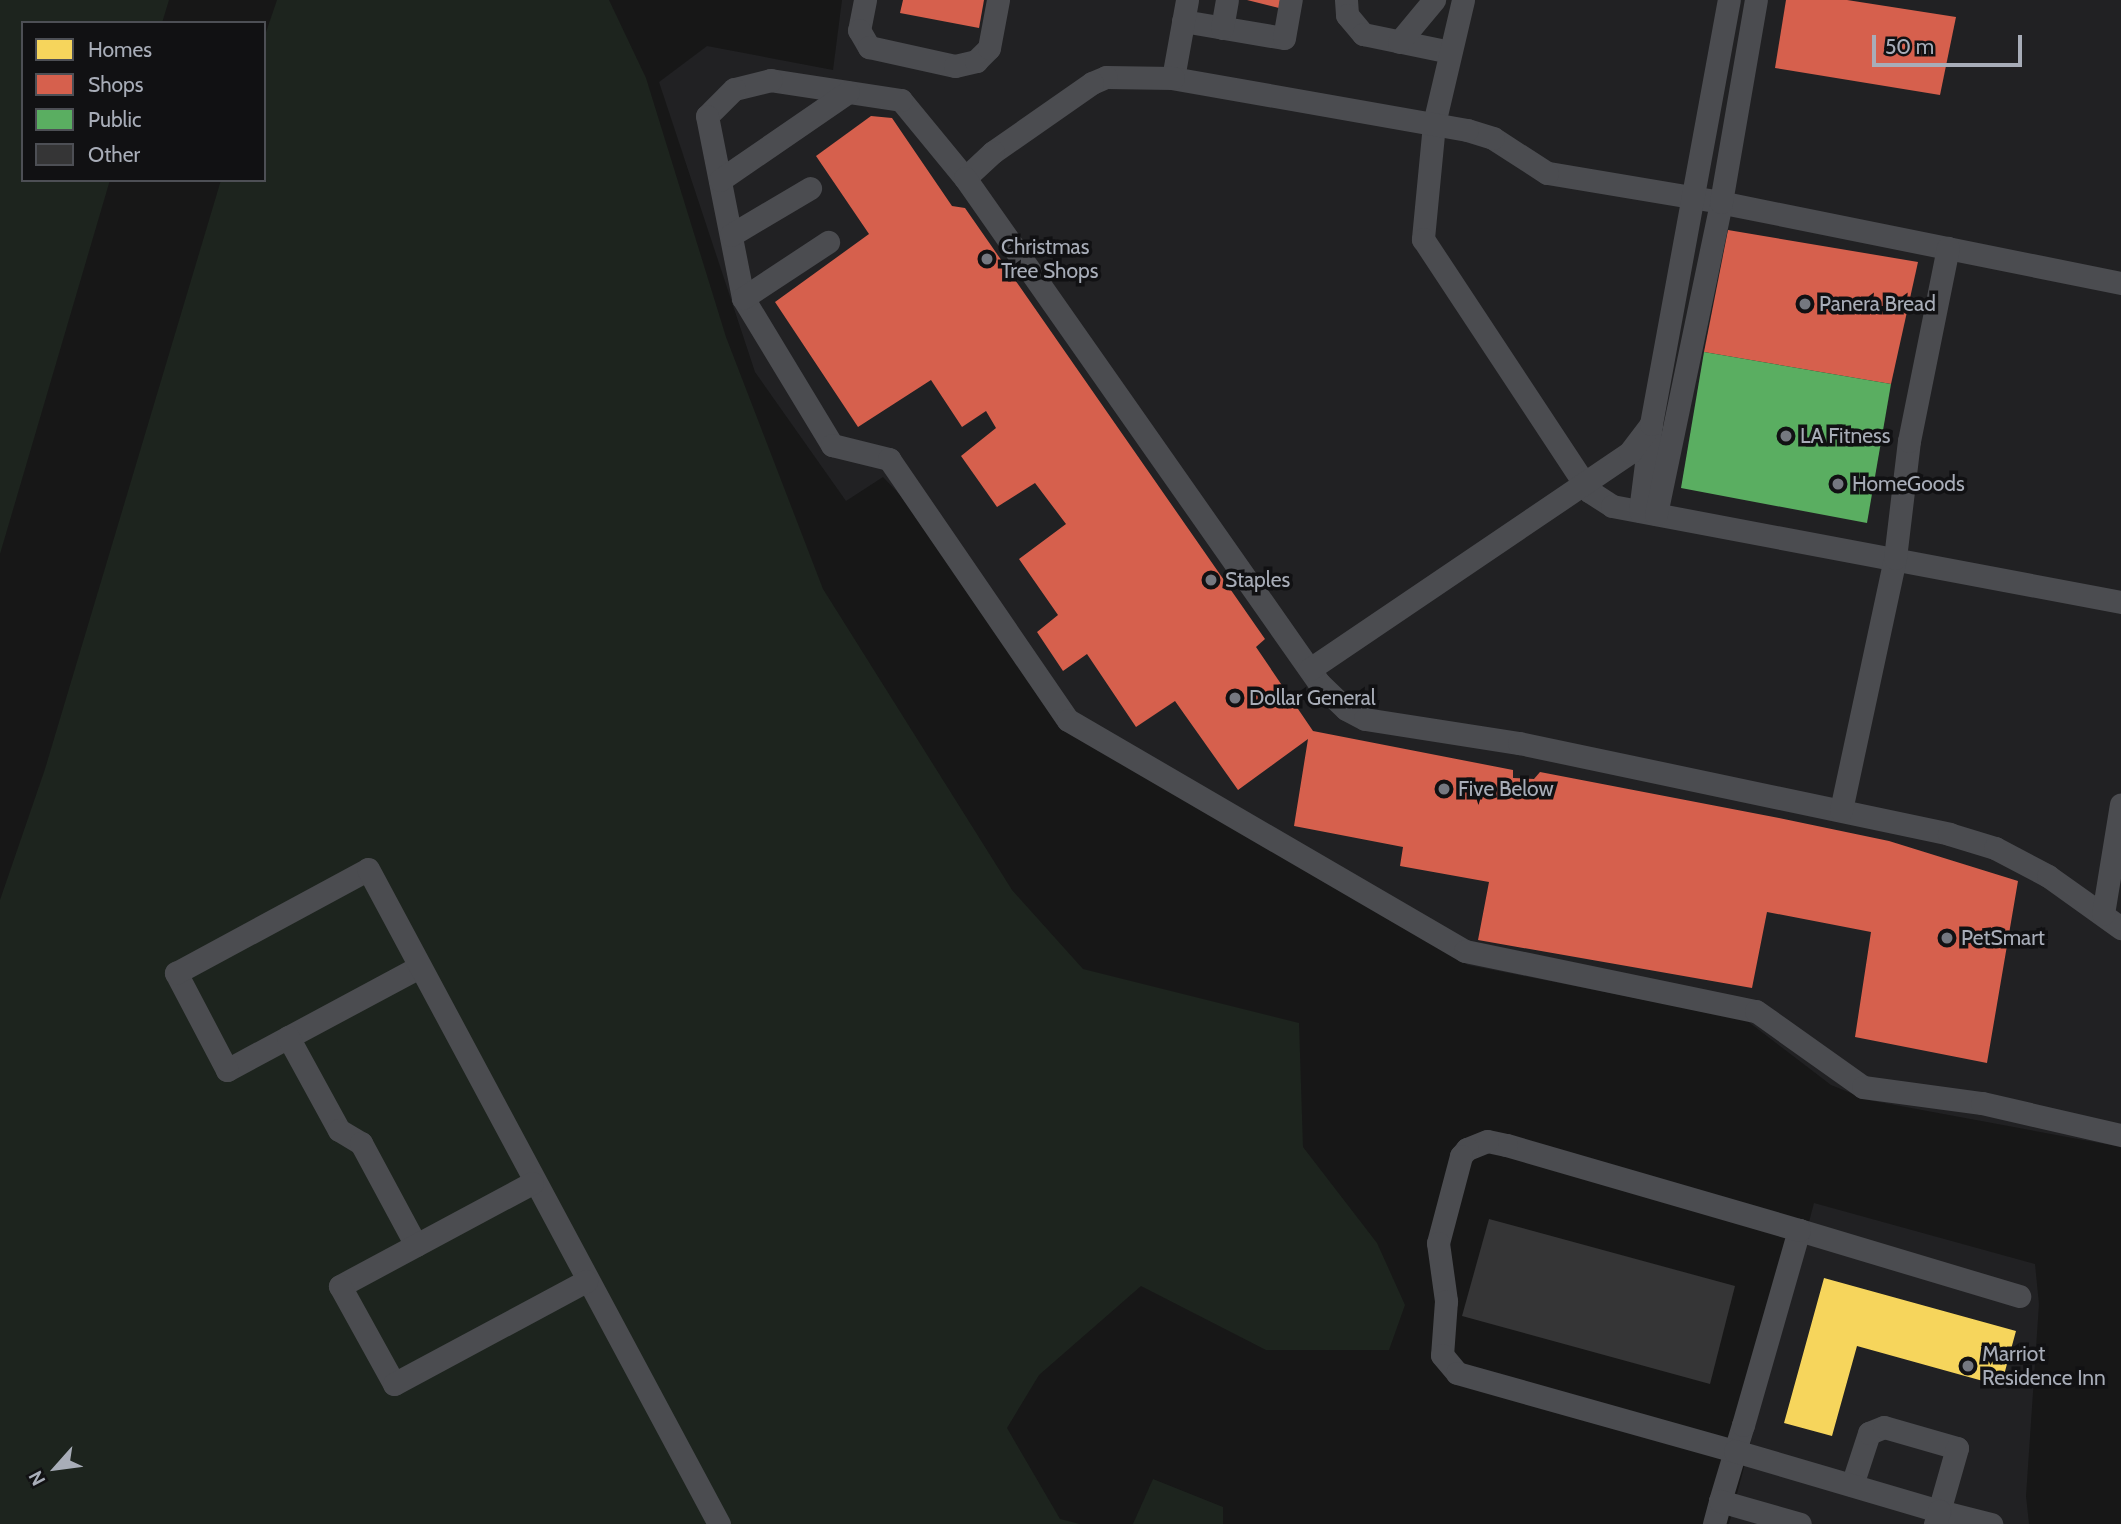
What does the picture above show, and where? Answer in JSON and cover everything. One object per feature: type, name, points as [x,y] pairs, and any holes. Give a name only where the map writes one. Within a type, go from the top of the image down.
[{"type":"street","points":[[865,0],[859,30],[869,47],[955,66],[976,61],[989,48],[998,0]]},
{"type":"street","points":[[1222,28],[1227,0]]},
{"type":"street","points":[[1346,0],[1347,15],[1363,34],[1450,52]]},
{"type":"street","points":[[1399,42],[1434,0]]},
{"type":"street","points":[[1463,0],[1434,124],[1423,239],[1426,248],[1582,481],[1602,503],[2121,602]]},
{"type":"street","points":[[1648,512],[1651,424],[1690,197],[1729,0]]},
{"type":"street","points":[[1648,512],[1688,356],[1721,202],[1756,0]]},
{"type":"street","points":[[1173,78],[1185,11],[1222,28],[1284,38],[1289,6]]},
{"type":"street","points":[[965,178],[993,152],[1092,83],[1106,77],[1173,78],[1434,124],[1493,138],[1547,173],[1721,202],[2121,283]]},
{"type":"street","points":[[2112,921],[2048,876],[1995,848],[1841,810],[1519,743],[1365,719],[1346,709],[1310,669],[965,178],[901,100],[771,80],[734,89],[708,116],[743,298],[832,445],[888,459],[1068,720],[1465,951],[1756,1012],[1863,1087],[1982,1103],[2121,1135]]},
{"type":"street","points":[[720,180],[848,92]]},
{"type":"street","points":[[731,235],[810,188]]},
{"type":"street","points":[[743,298],[828,242]]},
{"type":"street","points":[[1841,810],[1895,558],[1909,441],[1948,248]]},
{"type":"street","points":[[1663,352],[1688,356]]},
{"type":"street","points":[[1310,669],[1582,481],[1630,452],[1651,424]]},
{"type":"street","points":[[2112,921],[2121,804]]},
{"type":"street","points":[[419,967],[227,1070],[176,973],[368,869],[532,1183],[719,1524]]},
{"type":"street","points":[[288,1037],[339,1130],[361,1143],[416,1245]]},
{"type":"street","points":[[1991,1524],[1937,1517],[1852,1485],[1457,1373],[1442,1355],[1446,1301],[1438,1243],[1461,1156],[1487,1141],[1757,1216],[2019,1297]]},
{"type":"street","points":[[532,1183],[340,1286],[394,1384],[586,1281]]},
{"type":"street","points":[[1714,1524],[1799,1230]]},
{"type":"street","points":[[1852,1485],[1869,1433],[1884,1427],[1957,1448],[1937,1517]]},
{"type":"street","points":[[1720,1501],[1800,1524]]},
{"type":"shaded area","points":[[0,0],[169,0],[163,21],[21,21],[21,182],[109,182],[0,554]]},
{"type":"shaded area","points":[[277,0],[609,0],[646,78],[726,337],[823,589],[1012,890],[1083,969],[1299,1023],[1303,1147],[1377,1243],[1405,1305],[1389,1350],[1266,1350],[1141,1286],[1039,1375],[1007,1428],[1060,1519],[1080,1524],[0,1524],[0,900],[45,769],[220,182],[266,182],[266,32]]},
{"type":"shaded area","points":[[842,0],[2121,0],[2121,1147],[1868,1100],[1831,1085],[1746,1020],[1468,965],[1058,724],[901,496],[883,477],[846,501],[755,372],[659,82],[707,46],[833,70]]},
{"type":"shaded area","points":[[1814,1203],[2035,1264],[2039,1304],[2026,1496],[2029,1524],[1729,1524]]},
{"type":"shaded area","points":[[1153,1479],[1223,1507],[1223,1524],[1133,1524]]},
{"type":"building: Homes","name":"Marriot Residence Inn","points":[[1824,1278],[2016,1331],[2001,1386],[1857,1346],[1832,1436],[1784,1423]]},
{"type":"building: Shops","points":[[903,0],[984,0],[979,28],[900,13]]},
{"type":"building: Shops","points":[[1247,0],[1280,0],[1279,8]]},
{"type":"building: Shops","points":[[1786,0],[1847,0],[1956,17],[1940,95],[1775,68]]},
{"type":"building: Shops","points":[[871,116],[892,118],[952,206],[965,208],[1265,639],[1256,647],[1313,731],[1513,770],[1513,778],[1534,779],[1540,772],[1889,841],[2018,881],[1987,1063],[1855,1037],[1871,932],[1767,912],[1752,988],[1478,940],[1489,882],[1400,866],[1403,847],[1294,826],[1308,739],[1238,790],[1175,701],[1136,727],[1087,654],[1063,671],[1037,632],[1058,615],[1019,559],[1066,524],[1035,483],[997,507],[961,456],[996,428],[986,411],[962,427],[931,380],[858,427],[775,302],[869,234],[816,156]]},
{"type":"building: Shops","points":[[1728,230],[1918,262],[1891,384],[1704,352]]},
{"type":"building: Public","name":"LA Fitness","points":[[1704,352],[1891,384],[1867,523],[1681,488]]},
{"type":"building: Other","points":[[1489,1219],[1735,1286],[1710,1384],[1462,1316]]},
{"type":"place","name":"Christmas Tree Shops","points":[[987,259]]},
{"type":"place","name":"Panera Bread","points":[[1805,304]]},
{"type":"place","name":"LA Fitness","points":[[1786,436]]},
{"type":"place","name":"HomeGoods","points":[[1838,484]]},
{"type":"place","name":"Staples","points":[[1211,580]]},
{"type":"place","name":"Dollar General","points":[[1235,698]]},
{"type":"place","name":"Five Below","points":[[1444,789]]},
{"type":"place","name":"PetSmart","points":[[1947,938]]},
{"type":"place","name":"Marriot Residence Inn","points":[[1968,1366]]}]
